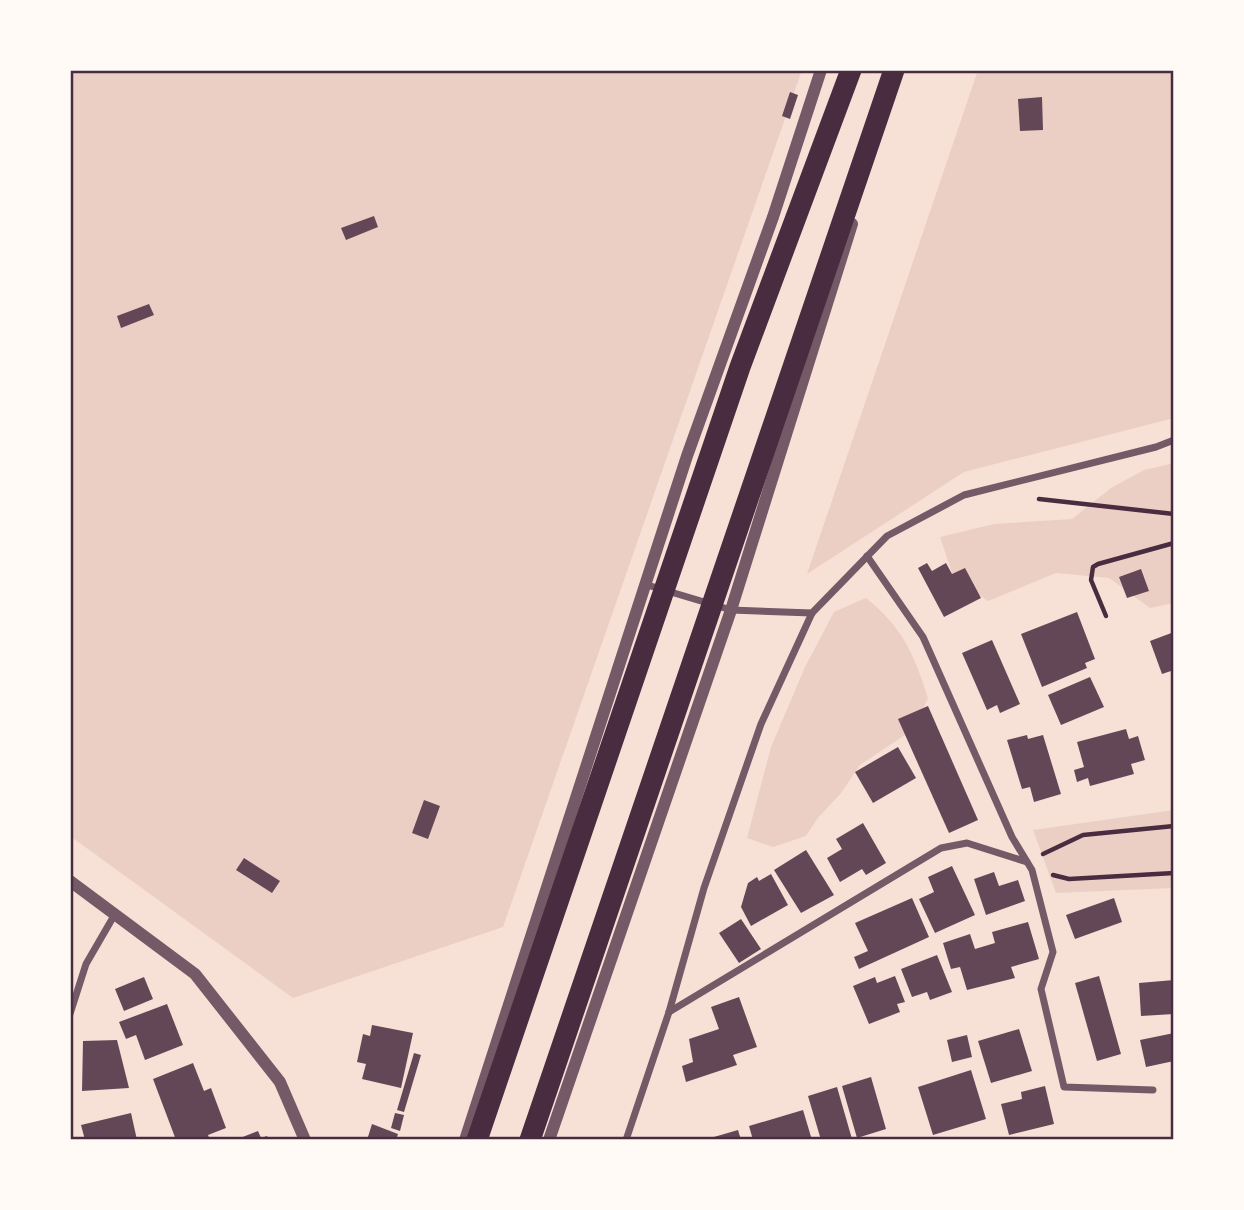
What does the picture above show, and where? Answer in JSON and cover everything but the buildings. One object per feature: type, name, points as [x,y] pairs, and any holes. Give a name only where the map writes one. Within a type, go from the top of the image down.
[{"type":"highway","points":[[477,1140],[740,368],[851,70]]},
{"type":"highway","points":[[530,1140],[615,895],[783,388],[894,70]]},
{"type":"street","points":[[465,1140],[687,456],[773,217],[821,70]]},
{"type":"street","points":[[549,1140],[731,610],[901,70]]},
{"type":"street","points":[[626,1140],[669,1012],[704,888],[761,724],[812,613],[887,537],[964,495],[1156,447],[1174,440]]},
{"type":"street","points":[[867,556],[923,637],[1012,837],[1032,870],[1053,952],[1041,989],[1064,1087],[1153,1090]]},
{"type":"street","points":[[645,584],[731,610],[812,613]]},
{"type":"street","points":[[669,1012],[941,848],[967,843],[1028,862]]},
{"type":"street","points":[[70,881],[195,974],[280,1082],[305,1140]]},
{"type":"street","points":[[70,1014],[86,964],[115,914]]},
{"type":"path","points":[[990,489],[1032,499],[1174,514]]},
{"type":"path","points":[[1106,615],[1091,580],[1093,567],[1174,543]]},
{"type":"path","points":[[1028,862],[1083,835],[1174,826]]},
{"type":"path","points":[[1032,870],[1069,879],[1174,873]]},
{"type":"shaded area","points":[[70,70],[802,70],[503,927],[293,998],[70,836]]},
{"type":"shaded area","points":[[978,70],[1174,70],[1174,418],[964,472],[807,574]]},
{"type":"shaded area","points":[[1174,463],[1174,603],[1150,608],[1109,578],[1056,573],[988,601],[953,576],[940,537],[994,524],[1072,519],[1111,488],[1144,470]]},
{"type":"shaded area","points":[[866,598],[898,631],[918,668],[928,698],[914,729],[860,765],[806,836],[773,847],[747,838],[771,747],[805,667],[834,612]]},
{"type":"shaded area","points":[[1174,810],[1174,888],[1056,893],[1033,830]]}]
